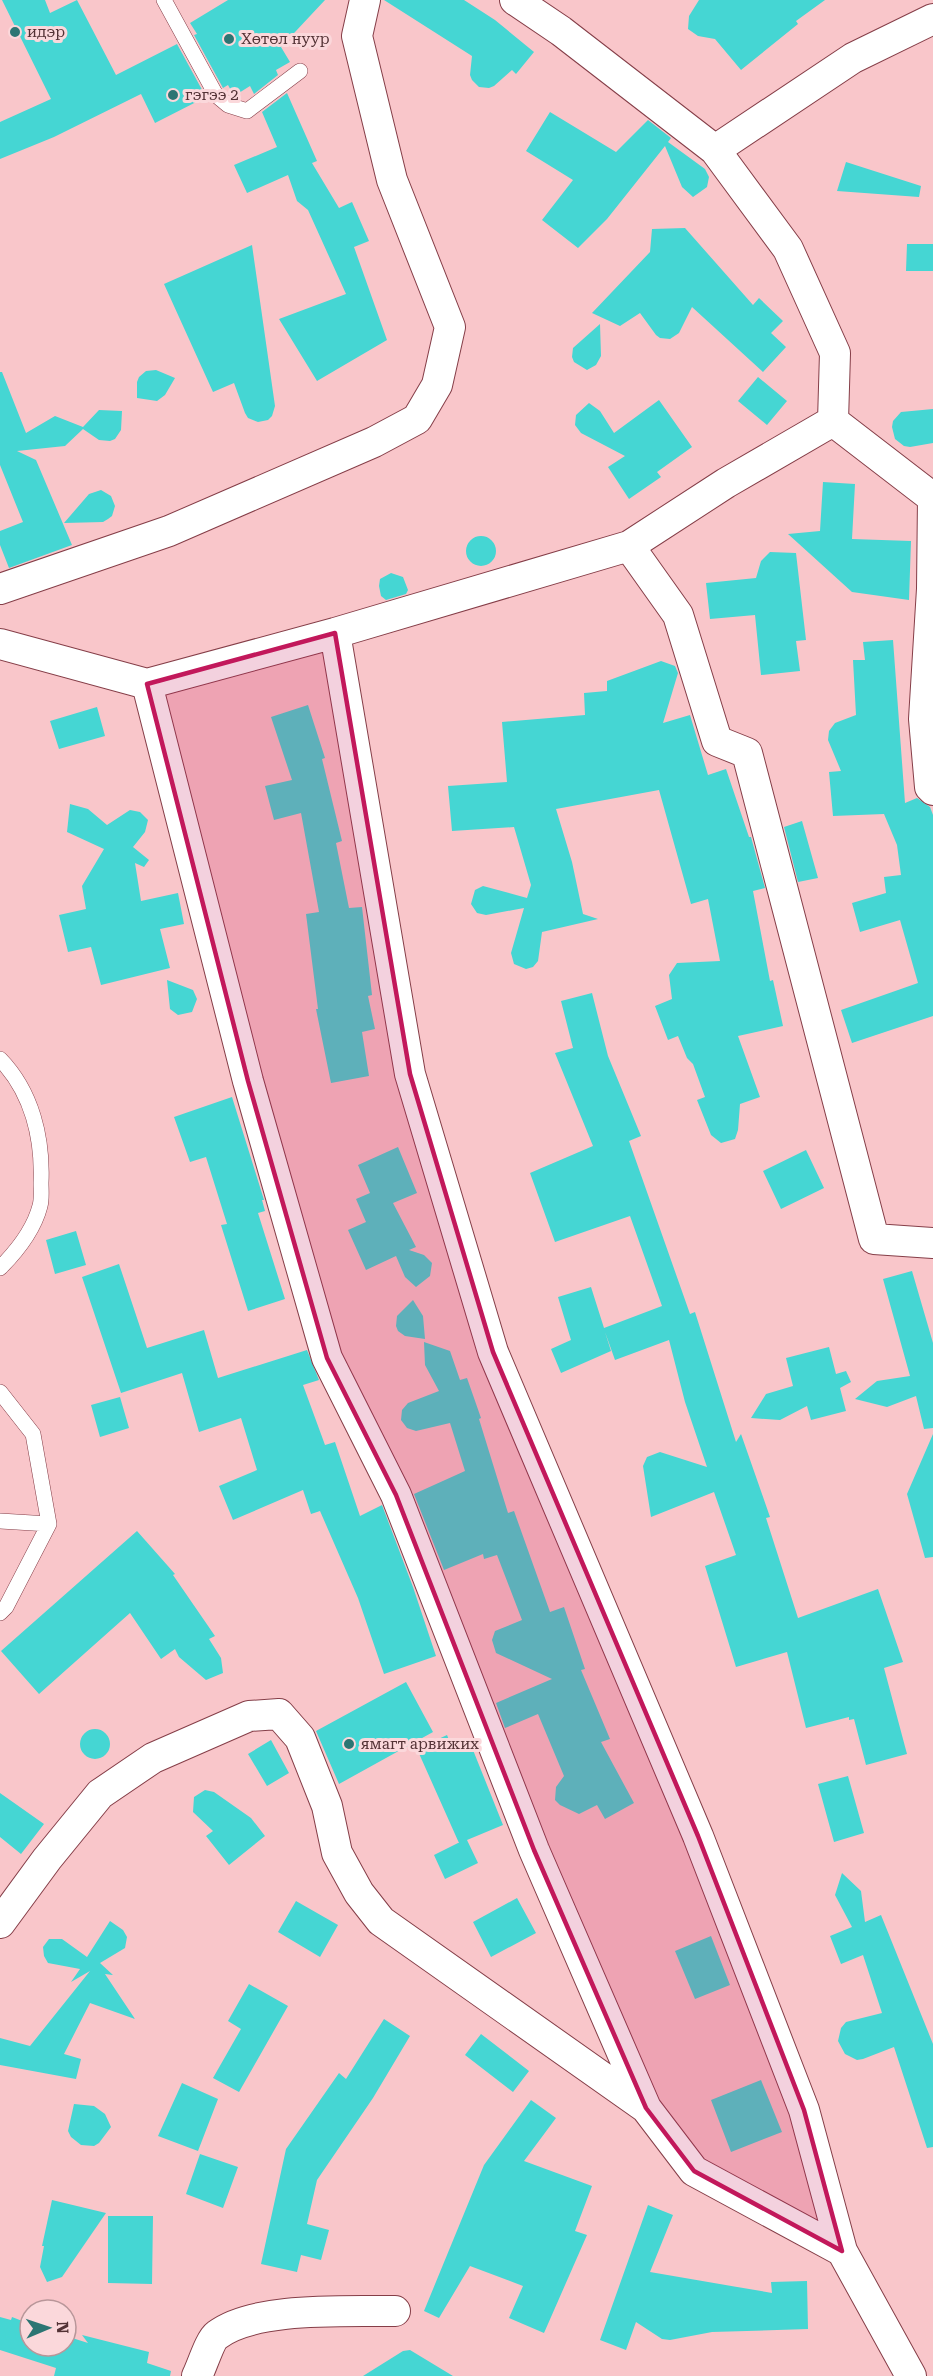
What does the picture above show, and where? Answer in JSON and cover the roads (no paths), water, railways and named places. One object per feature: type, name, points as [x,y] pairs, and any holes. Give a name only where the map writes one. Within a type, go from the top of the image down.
[{"type":"street","points":[[0,589],[169,531],[374,442],[417,419],[436,385],[450,327],[392,180],[357,36],[365,0]]},
{"type":"street","points":[[515,0],[561,31],[715,150],[788,249],[835,353],[833,421]]},
{"type":"street","points":[[715,150],[853,58],[933,19]]},
{"type":"street","points":[[833,421],[933,498],[932,589],[924,719],[930,787],[933,790]]},
{"type":"street","points":[[0,644],[147,684],[335,633],[629,546],[726,483],[833,421]]},
{"type":"street","points":[[629,546],[678,615],[717,741],[747,753],[874,1239],[933,1243]]},
{"type":"street","points":[[335,633],[410,1074],[493,1352],[698,1836],[804,2110],[842,2251],[911,2376]]},
{"type":"street","points":[[147,684],[248,1081],[327,1358],[396,1495],[534,1850],[646,2108],[694,2171],[842,2251]]},
{"type":"street","points":[[0,1923],[47,1859],[100,1794],[153,1758],[249,1716],[279,1714],[300,1738],[327,1806],[337,1852],[359,1893],[381,1921],[646,2108]]},
{"type":"street","points":[[197,2376],[216,2336],[245,2320],[298,2313],[395,2311]]},
{"type":"lane","points":[[164,0],[216,95],[228,105],[247,111],[300,71]]},
{"type":"lane","points":[[0,1059],[10,1069],[33,1111],[42,1159],[40,1206],[27,1235],[0,1268]]},
{"type":"lane","points":[[0,1392],[33,1434],[49,1524],[6,1607],[0,1613]]},
{"type":"lane","points":[[0,1521],[49,1524]]},
{"type":"place","name":"идэр","points":[[15,32]]},
{"type":"place","name":"Хөтөл нуур","points":[[229,39]]},
{"type":"place","name":"гэгээ 2","points":[[173,95]]},
{"type":"place","name":"ямагт арвижих","points":[[349,1744]]}]
